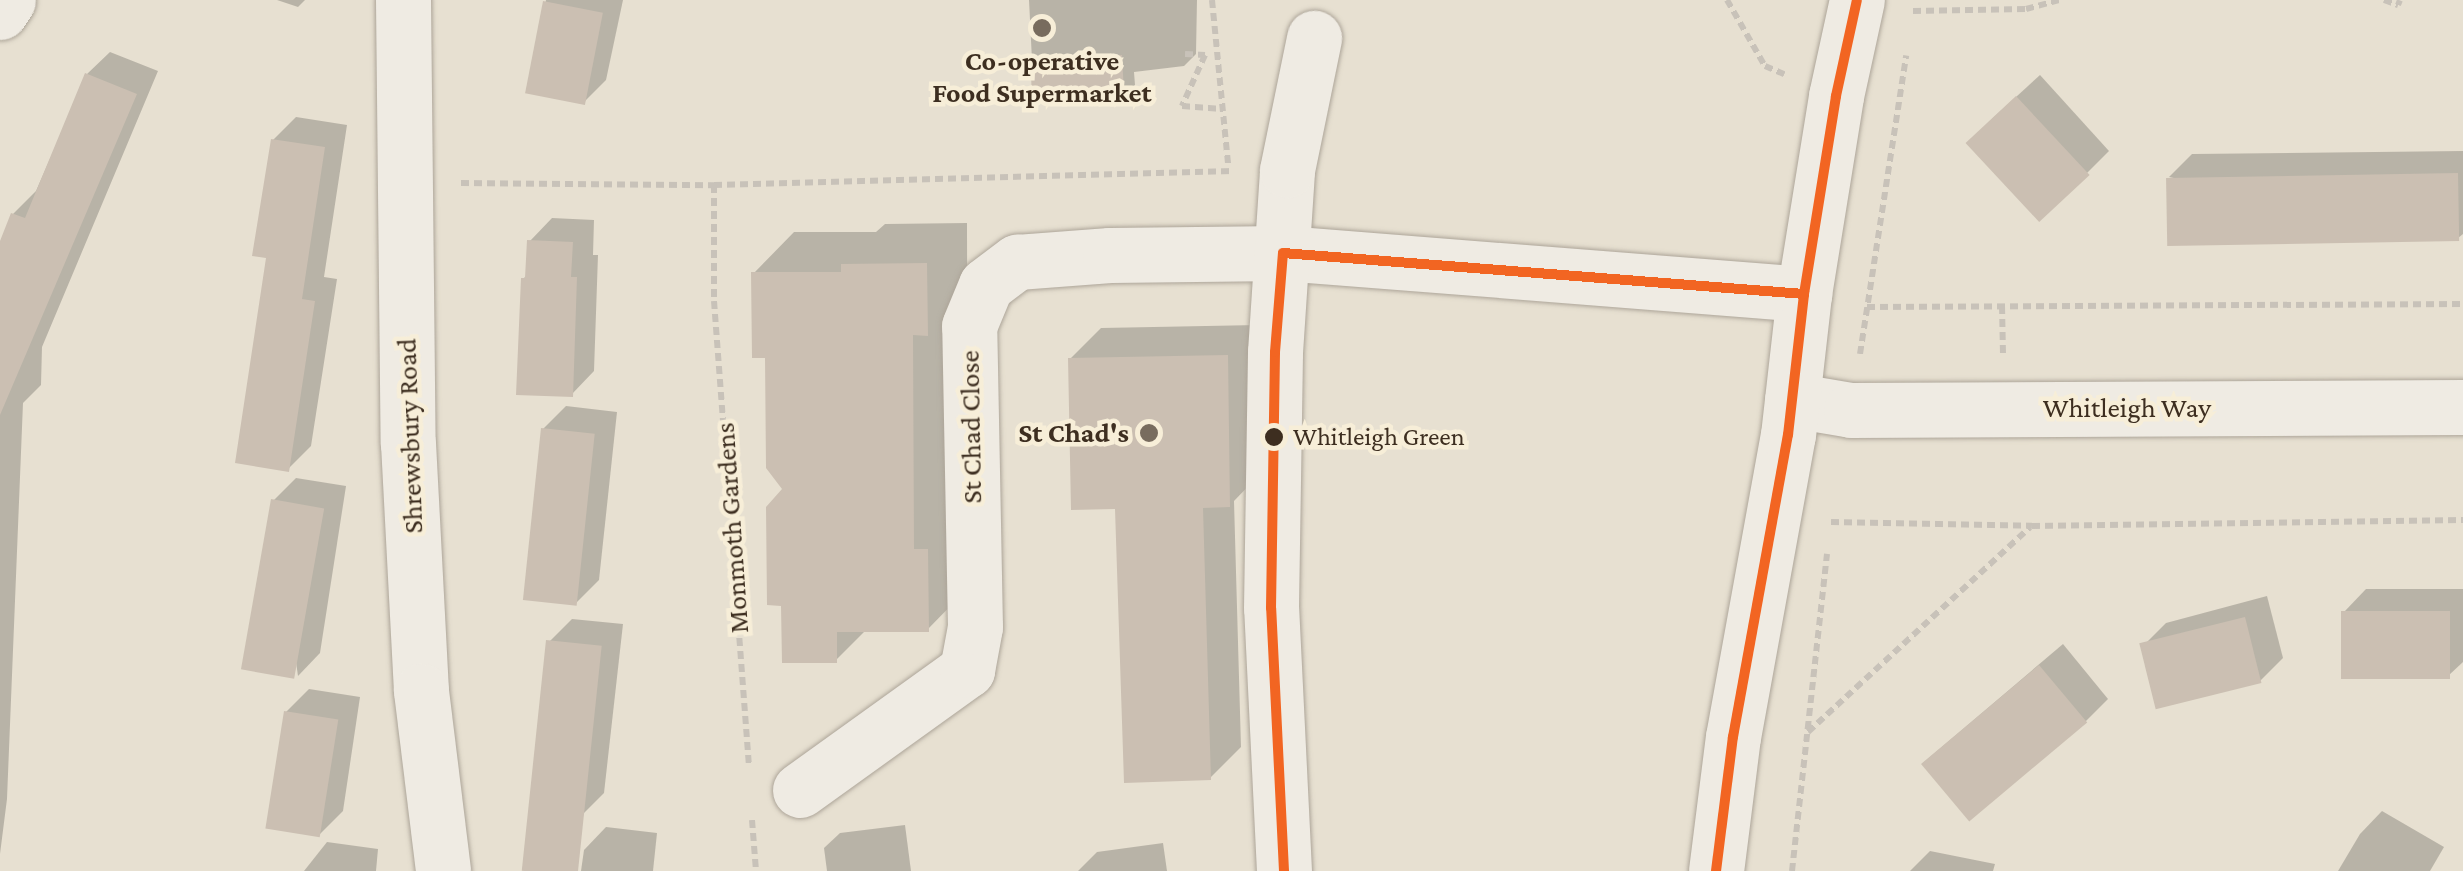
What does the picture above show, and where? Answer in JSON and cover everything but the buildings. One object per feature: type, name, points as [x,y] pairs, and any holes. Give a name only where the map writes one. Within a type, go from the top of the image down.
[{"type":"street","points":[[0,12],[8,0]]},
{"type":"street","name":"Shrewsbury Road","points":[[403,0],[408,443],[416,611],[442,871]]},
{"type":"street","points":[[1716,871],[1734,737],[1792,400],[1804,294],[1836,96],[1857,0]]},
{"type":"street","points":[[1284,871],[1271,608],[1275,352],[1287,170],[1314,38]]},
{"type":"street","points":[[1283,253],[1804,294]]},
{"type":"street","name":"St Chad Close","points":[[776,798],[967,670],[974,627],[969,326],[986,285],[1017,262],[1110,255],[1283,253]]},
{"type":"street","name":"Whitleigh Way","points":[[1792,400],[1851,410],[2463,407]]},
{"type":"path","points":[[1212,0],[1229,171]]},
{"type":"path","points":[[1727,0],[1765,66],[1836,96]]},
{"type":"path","points":[[1910,31],[1915,0]]},
{"type":"path","points":[[1914,11],[2026,9],[2058,0]]},
{"type":"path","points":[[2384,0],[2398,5],[2400,0]]},
{"type":"path","points":[[1851,410],[1907,51]]},
{"type":"path","points":[[1185,54],[1205,55],[1182,106],[1222,108]]},
{"type":"path","points":[[405,182],[714,185],[1287,170]]},
{"type":"path","name":"Monmoth Gardens","points":[[714,185],[714,301],[749,769]]},
{"type":"path","points":[[1867,307],[2463,304]]},
{"type":"path","points":[[1792,871],[1835,506]]},
{"type":"path","points":[[1831,522],[2032,526],[2463,520]]},
{"type":"path","points":[[1806,733],[2032,526]]},
{"type":"path","points":[[756,871],[776,798]]},
{"type":"transit line","points":[[1716,871],[1733,737],[1788,435],[1804,294],[1836,96],[1857,0]]},
{"type":"transit line","points":[[1284,871],[1271,608],[1275,352],[1283,253],[1804,294]]},
{"type":"place","name":"Co-operative Food Supermarket","points":[[1042,28]]},
{"type":"place","name":"St Chad's","points":[[1149,433]]},
{"type":"place","name":"Whitleigh Green","points":[[1274,437]]}]
